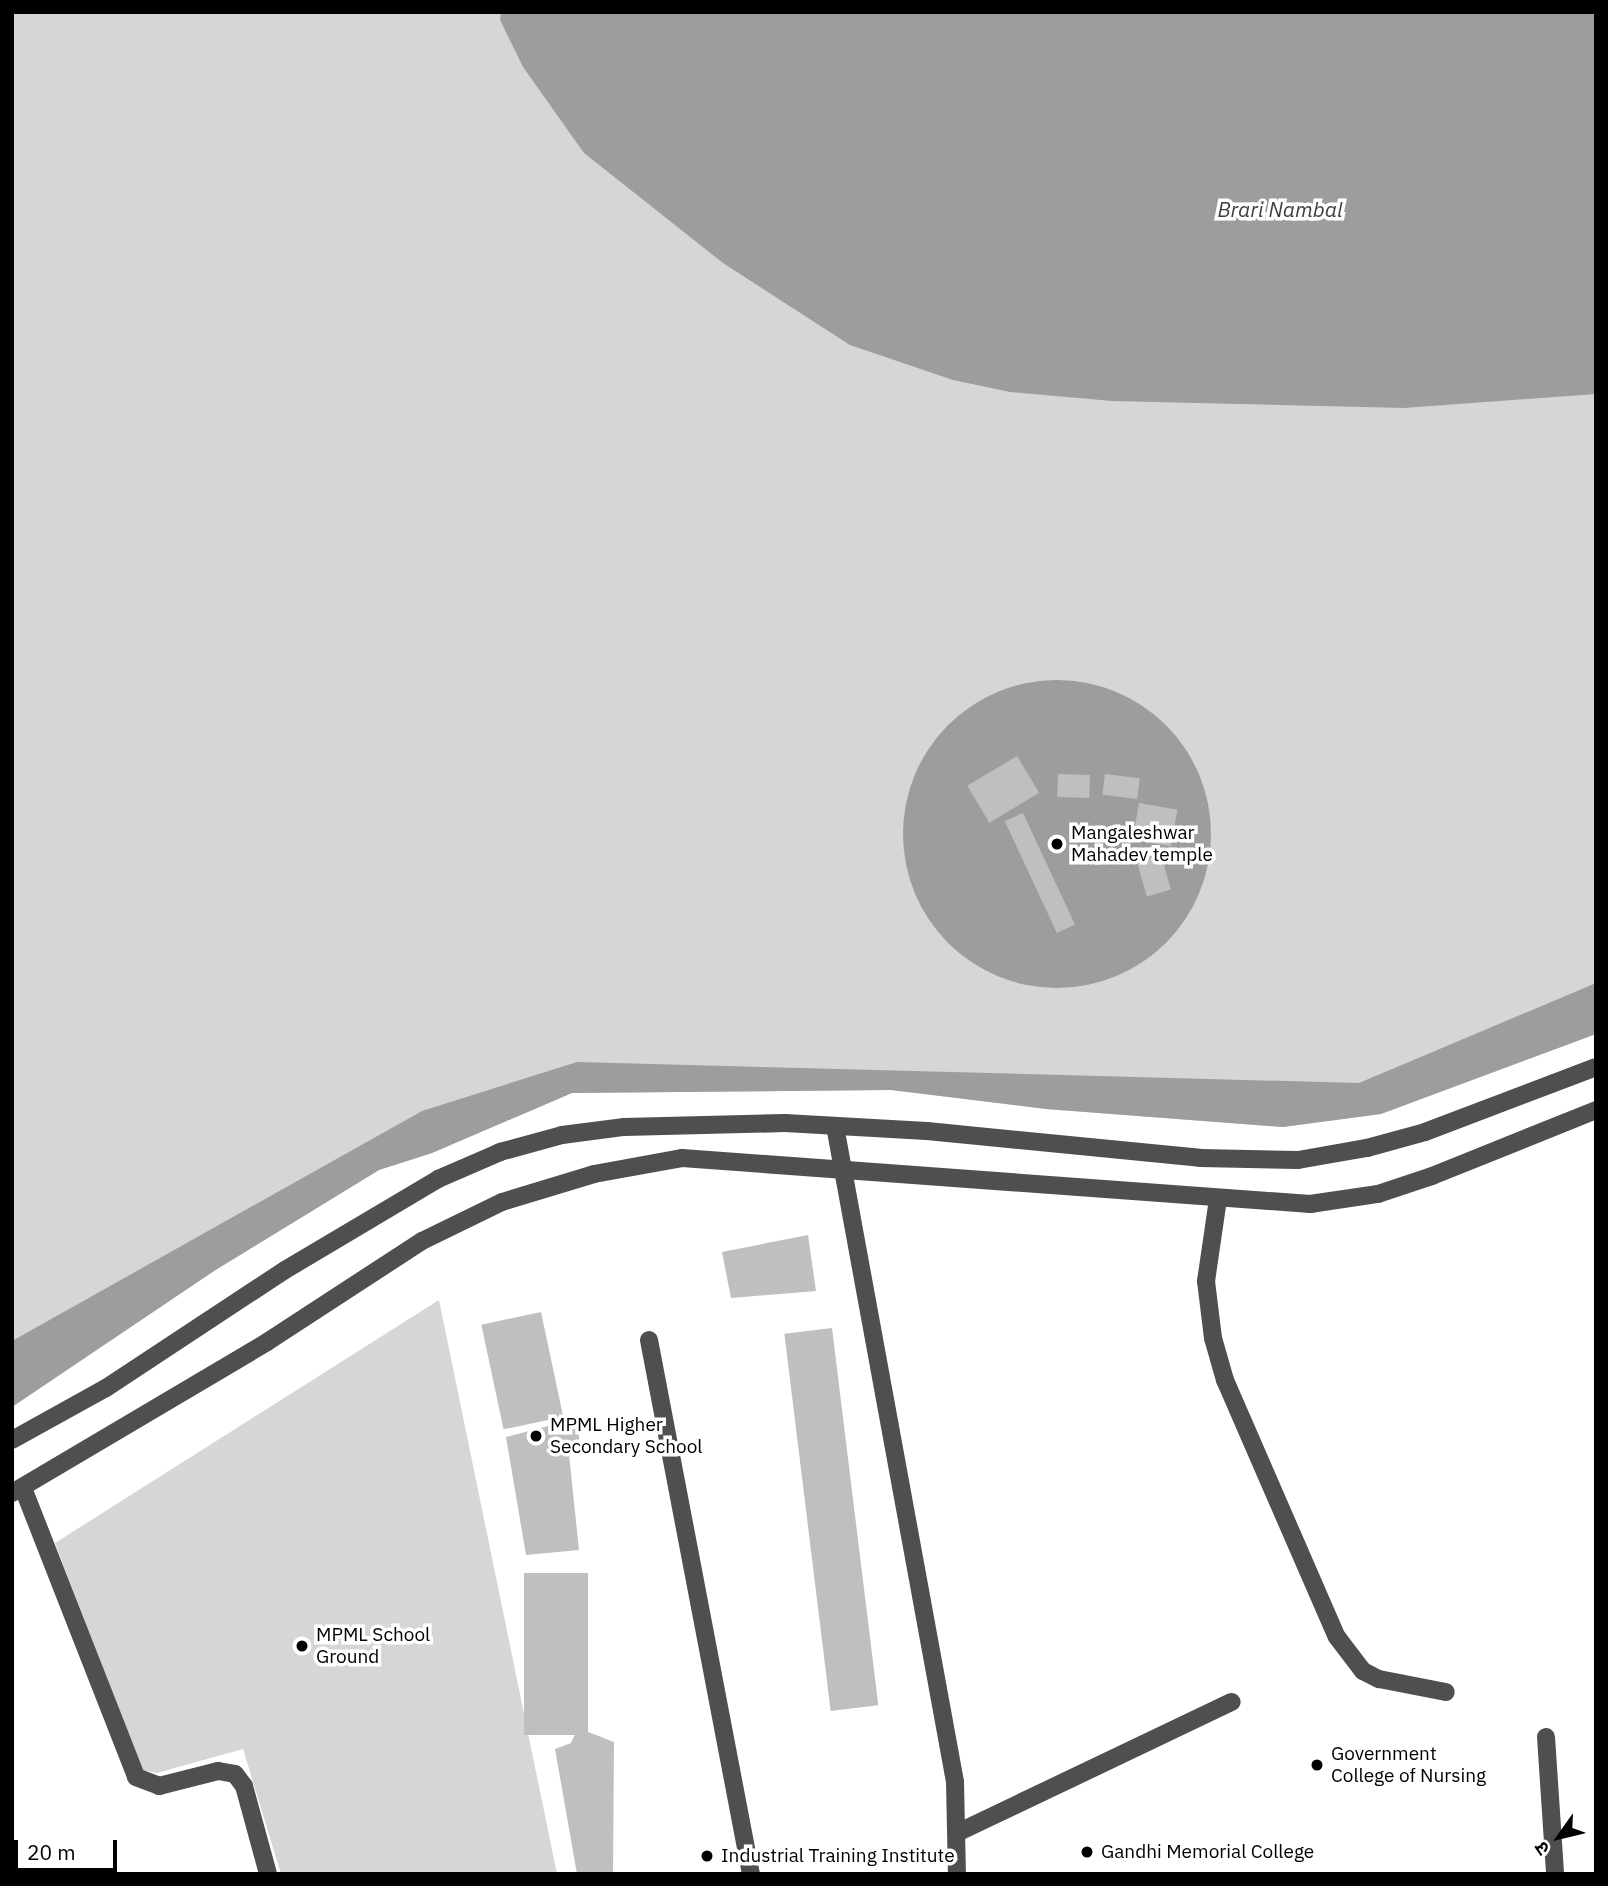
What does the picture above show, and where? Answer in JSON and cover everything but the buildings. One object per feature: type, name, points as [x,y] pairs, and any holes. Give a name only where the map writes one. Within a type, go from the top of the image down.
[{"type":"street","points":[[12,1440],[106,1388],[381,1211],[500,1152],[562,1135],[624,1127],[835,1126],[1200,1158],[1298,1160],[1367,1148],[1425,1132],[1596,1067]]},
{"type":"street","points":[[268,1874],[244,1786],[235,1774],[218,1771],[159,1786],[136,1777],[18,1490],[255,1349],[363,1276],[502,1202],[594,1174],[682,1158],[1310,1204],[1378,1194],[1494,1153],[1596,1110]]},
{"type":"street","points":[[835,1126],[845,1168],[955,1782],[959,1832],[957,1874]]},
{"type":"street","points":[[1218,1199],[1206,1282],[1213,1338],[1225,1380],[1338,1637],[1363,1671],[1380,1679],[1446,1692]]},
{"type":"street","points":[[649,1340],[751,1874]]},
{"type":"street","points":[[959,1832],[1232,1702]]},
{"type":"street","points":[[1546,1737],[1555,1874]]},
{"type":"shaded area","points":[[12,12],[1596,12],[1596,1034],[1381,1114],[1283,1127],[1046,1109],[891,1090],[572,1093],[432,1153],[379,1170],[214,1271],[12,1407]]},
{"type":"shaded area","name":"MPML School Ground","points":[[439,1300],[557,1874],[281,1874],[243,1749],[157,1773],[142,1770],[55,1543]]},
{"type":"water","name":"Brari Nambal","points":[[501,12],[1596,12],[1596,394],[1404,408],[1112,401],[1010,392],[953,380],[850,345],[723,263],[584,153],[523,67],[500,20]]},
{"type":"water","name":"Mangaleshwar Mahadev temple","points":[[1057,680],[1102,686],[1130,698],[1166,725],[1193,761],[1205,789],[1211,834],[1205,879],[1193,907],[1166,943],[1130,970],[1102,982],[1057,988],[1012,982],[984,970],[948,943],[921,907],[909,879],[903,834],[909,789],[921,761],[948,725],[984,698],[1012,686]]},
{"type":"water","points":[[1596,983],[1596,1034],[1381,1114],[1283,1127],[1046,1109],[891,1090],[572,1093],[432,1153],[379,1170],[214,1271],[12,1407],[12,1341],[422,1111],[577,1062],[1359,1083]]},
{"type":"place","name":"Mangaleshwar Mahadev temple","points":[[1057,844]]},
{"type":"place","name":"MPML Higher Secondary School","points":[[536,1436]]},
{"type":"place","name":"MPML School Ground","points":[[302,1646]]},
{"type":"place","name":"Government College of Nursing","points":[[1317,1765]]},
{"type":"place","name":"Gandhi Memorial College","points":[[1087,1852]]},
{"type":"place","name":"Industrial Training Institute","points":[[707,1856]]}]
